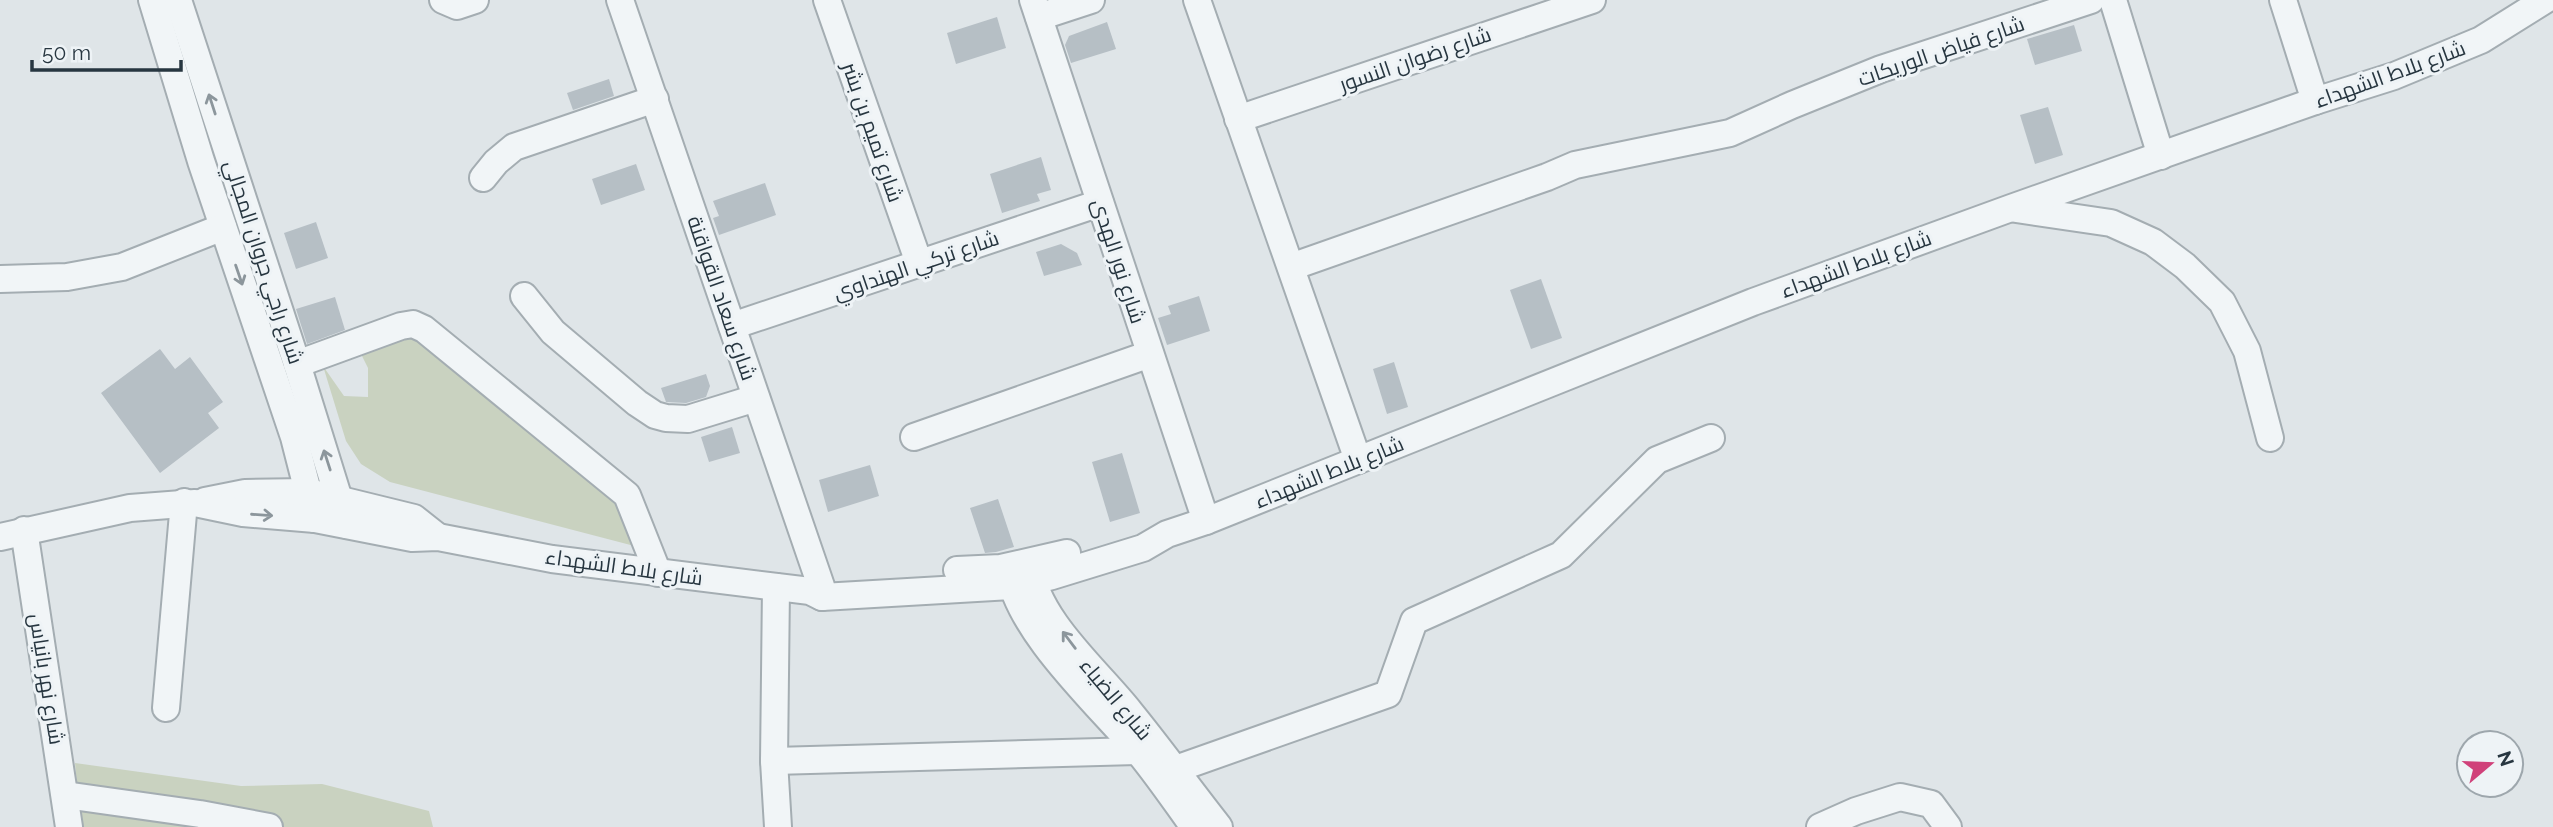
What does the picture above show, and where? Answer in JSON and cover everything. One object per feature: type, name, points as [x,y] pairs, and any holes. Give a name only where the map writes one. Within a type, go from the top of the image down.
[{"type":"street","name":"شارع راجي جروان المجالي","points":[[152,0],[201,161],[294,437],[315,519]]},
{"type":"street","name":"شارع راجي جروان المجالي","points":[[178,0],[298,365],[347,525]]},
{"type":"street","points":[[443,0],[457,6],[475,0]]},
{"type":"street","name":"شارع سعاد القواقنة","points":[[620,0],[732,326],[818,591]]},
{"type":"street","name":"شارع تميم بن بشر","points":[[827,0],[919,263]]},
{"type":"street","points":[[1036,9],[1091,0]]},
{"type":"street","points":[[1197,0],[1358,460]]},
{"type":"street","name":"شارع رضوان النسور","points":[[1238,119],[1592,0]]},
{"type":"street","name":"شارع فياض الوريكات","points":[[1291,267],[1575,165],[1730,133],[1881,69],[2091,0]]},
{"type":"street","points":[[2113,0],[2161,156]]},
{"type":"street","points":[[2283,0],[2315,101]]},
{"type":"street","name":"شارع بلاط الشهداء","points":[[190,503],[243,513],[315,519],[412,538],[438,537],[552,559],[818,591],[1020,574],[1143,548],[1167,534],[1206,521],[1753,302],[2011,208],[2315,101],[2394,76],[2480,40],[2545,0]]},
{"type":"street","name":"شارع نور الهدى","points":[[1036,9],[1206,521]]},
{"type":"street","points":[[483,178],[496,162],[514,148],[655,99]]},
{"type":"street","points":[[201,161],[228,153]]},
{"type":"street","name":"شارع تركي الهنداوي","points":[[732,326],[1100,203]]},
{"type":"street","points":[[2011,208],[2111,223],[2153,242],[2185,265],[2221,302],[2247,351],[2270,438]]},
{"type":"street","points":[[0,279],[67,277],[122,267],[223,227]]},
{"type":"street","points":[[524,296],[553,332],[655,415],[688,419],[756,398]]},
{"type":"street","points":[[298,365],[401,326],[413,324],[424,329],[627,495],[659,573]]},
{"type":"street","points":[[914,438],[1150,354]]},
{"type":"street","points":[[1173,770],[1388,694],[1414,621],[1561,555],[1657,460],[1711,438]]},
{"type":"street","name":"شارع بلاط الشهداء","points":[[12,534],[130,508],[190,503],[245,494],[308,492],[414,518],[438,537]]},
{"type":"street","points":[[166,708],[190,503]]},
{"type":"street","name":"شارع نهر بانياس","points":[[12,534],[65,795],[69,827]]},
{"type":"street","name":"شارع الضياء","points":[[1020,574],[1081,656],[1130,712],[1219,827]]},
{"type":"street","name":"شارع الضياء","points":[[1020,574],[1021,609],[1068,674],[1137,751],[1194,827]]},
{"type":"street","points":[[776,587],[774,761],[778,827]]},
{"type":"street","points":[[774,761],[1137,751]]},
{"type":"street","points":[[65,795],[200,814],[269,827]]},
{"type":"street","points":[[1820,827],[1856,811],[1900,797],[1931,804],[1948,827]]},
{"type":"green space","points":[[410,330],[628,498],[642,548],[390,482],[361,464],[346,441],[323,366],[344,396],[368,397],[368,368],[358,348]]},
{"type":"green space","points":[[75,763],[241,786],[322,784],[429,811],[433,827],[81,827]]},
{"type":"building","points":[[997,17],[1006,48],[956,64],[947,33]]},
{"type":"building","points":[[1107,22],[1116,49],[1071,63],[1065,45],[1069,36]]},
{"type":"building","points":[[2074,25],[2082,51],[2035,65],[2027,39]]},
{"type":"building","points":[[609,79],[614,96],[573,110],[567,93]]},
{"type":"building","points":[[2048,107],[2063,155],[2035,164],[2020,115]]},
{"type":"building","points":[[1041,157],[1051,190],[1037,194],[1040,201],[1002,213],[990,174]]},
{"type":"building","points":[[636,164],[645,190],[601,205],[592,179]]},
{"type":"building","points":[[765,183],[776,215],[719,235],[713,218],[719,216],[713,201]]},
{"type":"building","points":[[316,222],[328,258],[296,269],[284,233]]},
{"type":"building","points":[[1061,244],[1077,253],[1082,265],[1044,276],[1036,252]]},
{"type":"building","points":[[1541,279],[1562,338],[1531,349],[1510,290]]},
{"type":"building","points":[[1199,296],[1210,331],[1167,345],[1158,318],[1171,314],[1168,306]]},
{"type":"building","points":[[335,297],[345,330],[307,344],[296,309]]},
{"type":"building","points":[[160,349],[175,369],[190,357],[223,402],[208,413],[219,428],[160,473],[101,393]]},
{"type":"building","points":[[1394,362],[1408,407],[1387,414],[1373,369]]},
{"type":"building","points":[[706,374],[710,386],[706,397],[686,403],[666,402],[661,388]]},
{"type":"building","points":[[732,427],[740,453],[709,462],[701,437]]},
{"type":"building","points":[[1122,453],[1140,513],[1110,522],[1092,462]]},
{"type":"building","points":[[870,465],[879,496],[828,512],[819,480]]},
{"type":"building","points":[[998,499],[1014,547],[985,553],[970,508]]}]
